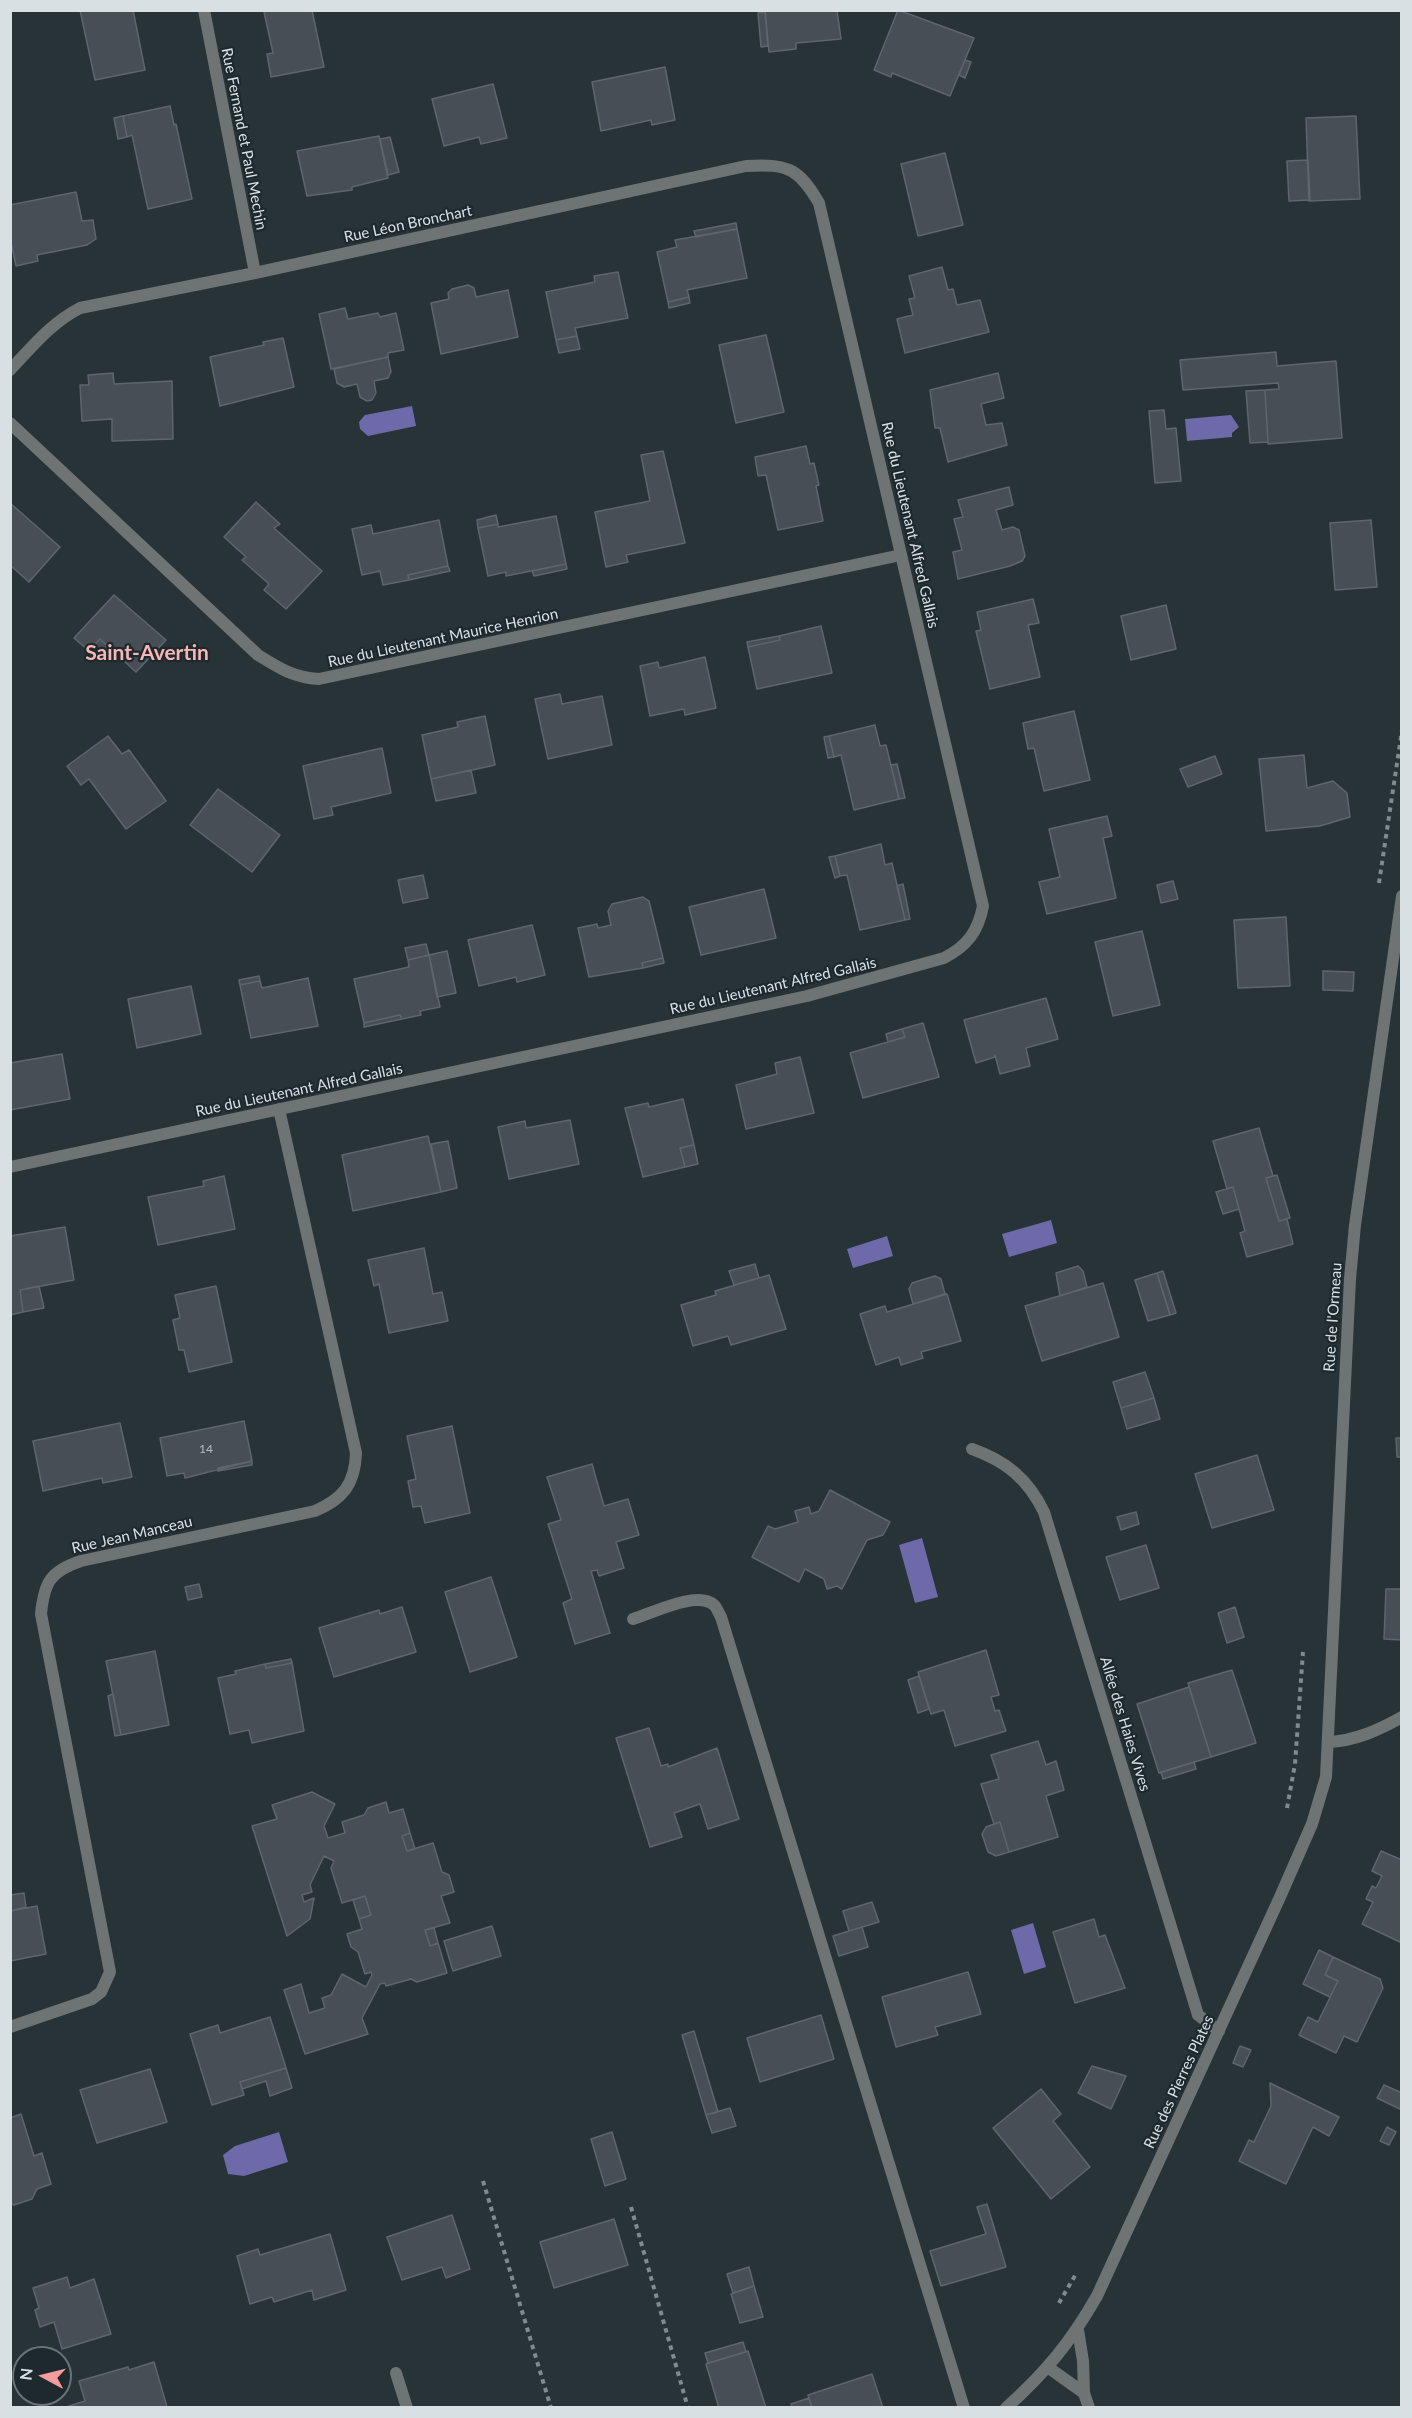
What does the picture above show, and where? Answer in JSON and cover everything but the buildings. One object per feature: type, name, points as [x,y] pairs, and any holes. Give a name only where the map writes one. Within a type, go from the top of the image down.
[{"type":"street","name":"Rue Fernand et Paul Mechin","points":[[204,10],[255,273]]},
{"type":"street","name":"Rue Léon Bronchart","points":[[10,370],[47,330],[64,316],[80,308],[255,273],[746,166],[783,166],[799,173],[819,203]]},
{"type":"street","name":"Rue du Lieutenant Alfred Gallais","points":[[10,1167],[807,996],[944,958],[959,950],[979,925],[984,906],[819,203]]},
{"type":"street","name":"Rue du Lieutenant Maurice Henrion","points":[[10,423],[258,654],[286,673],[302,678],[331,677],[901,555]]},
{"type":"street","name":"Rue de l'Ormeau","points":[[1328,1742],[1338,1476],[1351,1268],[1401,896]]},
{"type":"street","name":"Rue Jean Manceau","points":[[10,2027],[92,2000],[101,1992],[110,1972],[43,1626],[43,1594],[51,1577],[66,1566],[81,1561],[315,1510],[332,1504],[353,1479],[356,1453],[279,1109]]},
{"type":"street","name":"Allée des Haies Vives","points":[[972,1449],[1002,1462],[1020,1475],[1035,1494],[1044,1512],[1198,2015],[1219,2031]]},
{"type":"street","points":[[633,1619],[690,1600],[704,1600],[714,1606],[721,1617],[964,2408]]},
{"type":"street","points":[[1328,1742],[1343,1741],[1380,1729],[1401,1717]]},
{"type":"street","name":"Rue des Pierres Plates","points":[[1006,2408],[1049,2368],[1077,2330],[1097,2296],[1312,1824],[1326,1777],[1328,1742]]},
{"type":"street","points":[[1077,2330],[1083,2361],[1084,2393],[1089,2408]]},
{"type":"street","points":[[1049,2368],[1084,2393]]},
{"type":"street","points":[[396,2373],[407,2408]]},
{"type":"path","points":[[1378,892],[1401,730]]},
{"type":"path","points":[[1286,1812],[1295,1764],[1304,1645]]},
{"type":"path","points":[[483,2181],[551,2408]]},
{"type":"path","points":[[631,2207],[688,2408]]},
{"type":"path","points":[[1053,2313],[1080,2266]]},
{"type":"shaded area","points":[[412,406],[416,426],[368,436],[360,429],[359,422],[365,415]]},
{"type":"shaded area","points":[[1231,415],[1239,427],[1232,433],[1232,437],[1187,441],[1185,419]]},
{"type":"shaded area","points":[[1051,1220],[1057,1243],[1009,1257],[1002,1234]]},
{"type":"shaded area","points":[[887,1236],[893,1256],[853,1268],[847,1249]]},
{"type":"shaded area","points":[[922,1538],[938,1597],[915,1603],[899,1545]]},
{"type":"shaded area","points":[[1033,1923],[1046,1967],[1024,1974],[1011,1930]]},
{"type":"shaded area","points":[[279,2132],[288,2162],[244,2176],[228,2174],[223,2155],[235,2146]]},
{"type":"district","name":"Saint-Avertin","points":[[147,653]]}]
